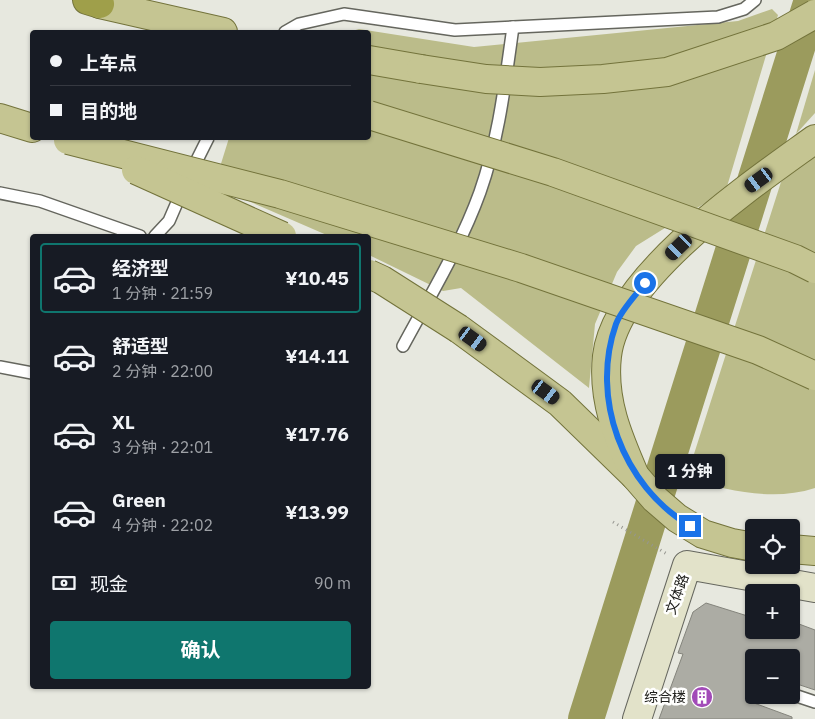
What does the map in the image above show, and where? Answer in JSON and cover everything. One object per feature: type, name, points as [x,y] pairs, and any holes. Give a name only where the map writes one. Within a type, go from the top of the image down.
[{"type":"main road","points":[[93,2],[159,30]]},
{"type":"main road","points":[[93,2],[214,30]]},
{"type":"main road","points":[[371,60],[486,79],[540,82],[603,79],[667,72],[776,36],[815,14]]},
{"type":"main road","points":[[371,116],[553,172],[795,259],[815,269]]},
{"type":"main road","points":[[0,118],[30,127]]},
{"type":"main road","points":[[635,476],[613,426],[607,391],[607,355],[617,321],[654,270],[717,211],[815,139]]},
{"type":"main road","points":[[67,140],[278,234]]},
{"type":"main road","points":[[69,140],[280,194],[521,268],[758,350],[815,376]]},
{"type":"main road","points":[[371,275],[459,329],[560,403],[635,476],[655,500],[677,518],[703,534],[745,545]]},
{"type":"street","name":"文体路","points":[[637,719],[687,565],[815,588]]},
{"type":"lane","points":[[289,30],[299,24],[344,14],[455,30],[718,17],[744,10],[755,0]]},
{"type":"lane","points":[[403,346],[443,272],[479,193],[494,144],[502,106],[513,27]]},
{"type":"lane","points":[[157,234],[168,220],[207,140]]},
{"type":"lane","points":[[0,193],[40,201],[134,234]]},
{"type":"lane","points":[[0,367],[30,373]]},
{"type":"lane","points":[[800,697],[815,702]]},
{"type":"path","points":[[613,522],[674,558]]},
{"type":"green space","points":[[772,9],[778,15],[726,190],[636,246],[617,272],[595,324],[589,388],[461,288],[443,291],[371,256],[371,234],[324,234],[214,186],[228,140],[371,140],[371,31],[474,47],[738,21]]},
{"type":"green space","points":[[815,70],[815,113],[796,134]]},
{"type":"green space","points":[[815,152],[815,488],[783,494],[751,493],[686,479],[781,182]]},
{"type":"building","points":[[706,603],[745,615],[745,639],[800,639],[800,624],[815,630],[815,690],[800,685],[800,649],[745,649],[745,704],[757,704],[792,717],[792,719],[659,719],[683,654],[678,653],[693,612]]},
{"type":"waterway","points":[[586,719],[812,0]]},
{"type":"place","name":"综合楼","points":[[702,697]]},
{"type":"route","points":[[645,283],[617,321],[607,355],[607,391],[613,426],[635,476],[655,500],[690,526]]}]
